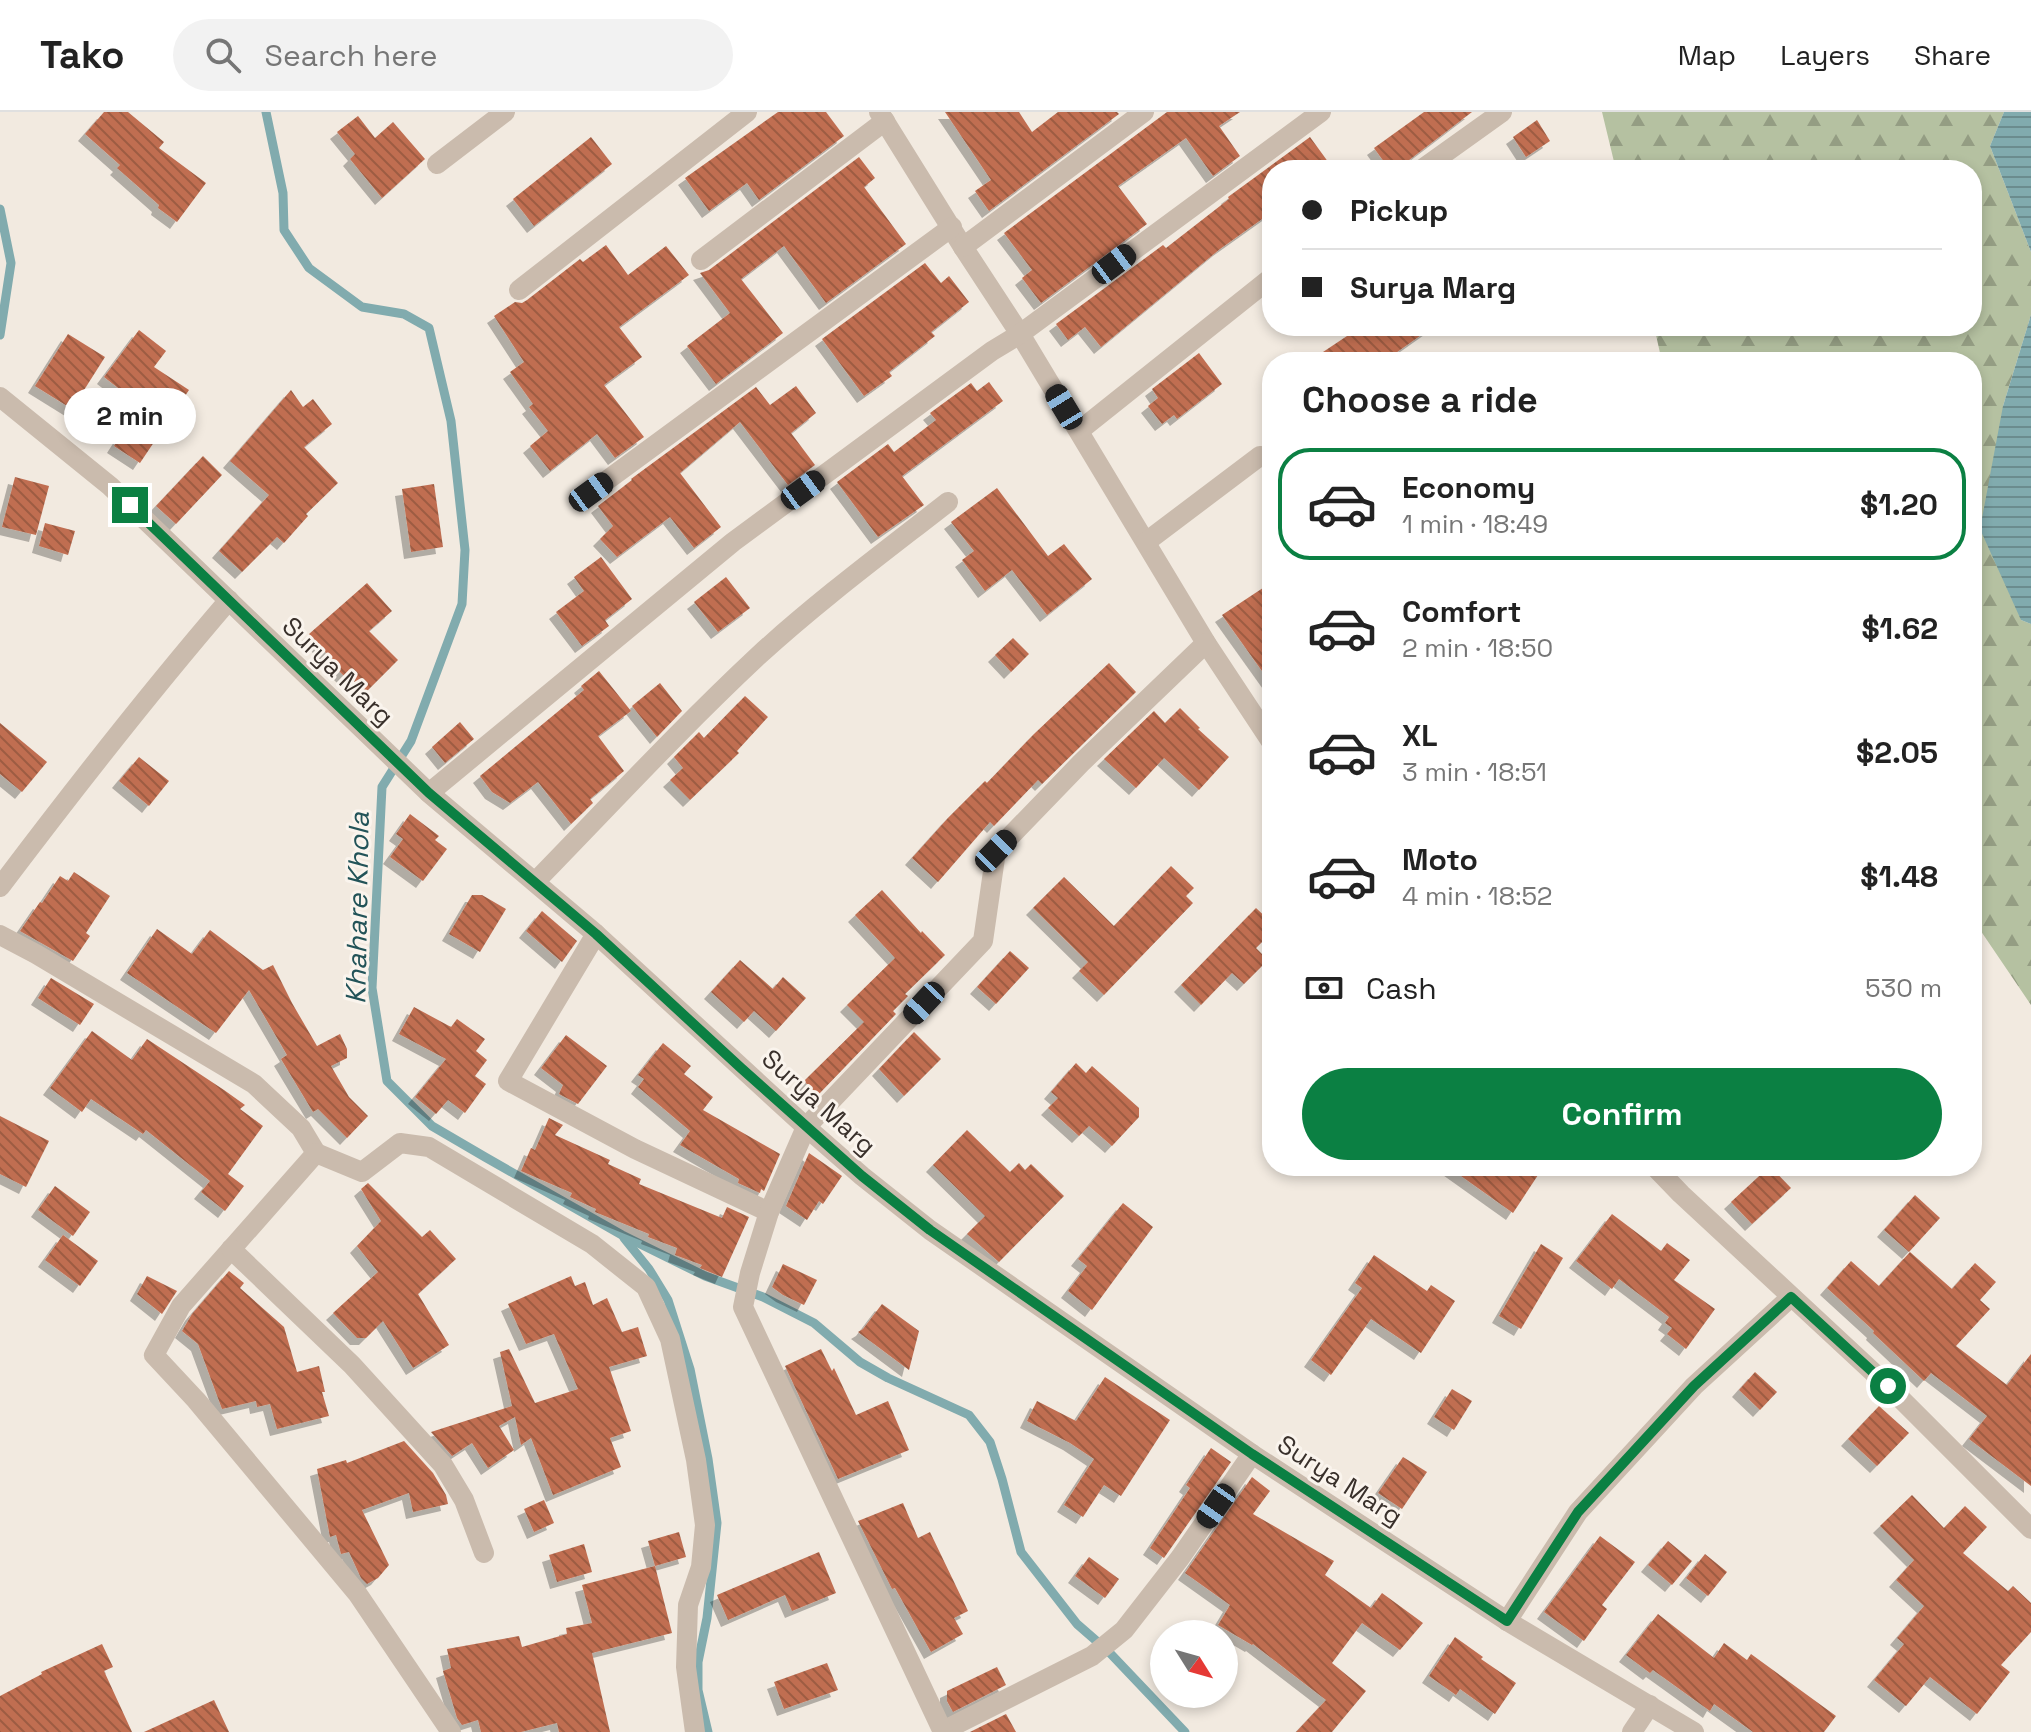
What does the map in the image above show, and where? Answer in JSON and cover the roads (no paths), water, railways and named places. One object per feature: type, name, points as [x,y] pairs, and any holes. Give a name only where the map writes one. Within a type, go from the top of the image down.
[{"type":"street","points":[[437,164],[505,112]]},
{"type":"street","points":[[519,290],[747,112]]},
{"type":"street","points":[[963,247],[1144,112]]},
{"type":"street","points":[[429,793],[733,542],[1321,112]]},
{"type":"street","points":[[1435,160],[1502,112]]},
{"type":"street","points":[[701,260],[882,117],[1020,334],[1206,643],[1262,728]]},
{"type":"street","points":[[591,492],[952,227]]},
{"type":"street","points":[[1079,431],[1262,285]]},
{"type":"street","name":"Surya Marg","points":[[0,397],[110,486],[429,793],[596,934],[862,1176],[930,1230],[1252,1454],[1507,1621],[1694,1732]]},
{"type":"street","points":[[1146,542],[1260,456]]},
{"type":"street","points":[[535,882],[687,724],[760,654],[838,587],[948,502]]},
{"type":"street","points":[[0,887],[89,768],[229,600]]},
{"type":"street","points":[[1206,643],[1081,763],[996,851],[983,941],[806,1127],[769,1212],[743,1307],[943,1732],[1092,1656],[1124,1630],[1180,1558],[1252,1454]]},
{"type":"street","points":[[596,934],[508,1081],[635,1149],[769,1212]]},
{"type":"street","points":[[0,935],[254,1084],[301,1128],[316,1153],[362,1172],[400,1143],[429,1147],[592,1244],[646,1287],[670,1339],[696,1460],[705,1525],[701,1567],[688,1605],[686,1667],[695,1732]]},
{"type":"street","points":[[316,1153],[181,1306],[154,1355],[196,1400],[357,1593],[451,1732]]},
{"type":"street","points":[[1664,1176],[1888,1386],[2031,1529]]},
{"type":"street","points":[[231,1249],[352,1365],[443,1465],[464,1500],[484,1553]]},
{"type":"street","points":[[1507,1621],[1578,1512],[1694,1386],[1791,1297]]},
{"type":"street","points":[[1632,1732],[1650,1705]]},
{"type":"water","points":[[2004,112],[2031,112],[2031,252],[1990,146]]},
{"type":"water","points":[[2031,315],[2031,624],[2021,620],[1982,533],[1982,518],[2003,406]]},
{"type":"waterway","name":"Khahare Khola","points":[[266,112],[283,193],[284,230],[309,268],[362,307],[404,314],[429,328],[451,421],[465,550],[462,604],[411,741],[382,787],[372,988],[387,1081],[432,1126],[485,1157],[622,1235],[705,1276],[763,1297],[814,1323],[860,1362],[969,1415],[990,1442],[1021,1552],[1077,1624],[1108,1651],[1185,1732]]},
{"type":"waterway","points":[[0,209],[11,263],[0,335]]},
{"type":"waterway","points":[[624,1238],[649,1269],[668,1300],[690,1369],[708,1459],[717,1523],[707,1618],[698,1662],[698,1690],[708,1732]]}]
